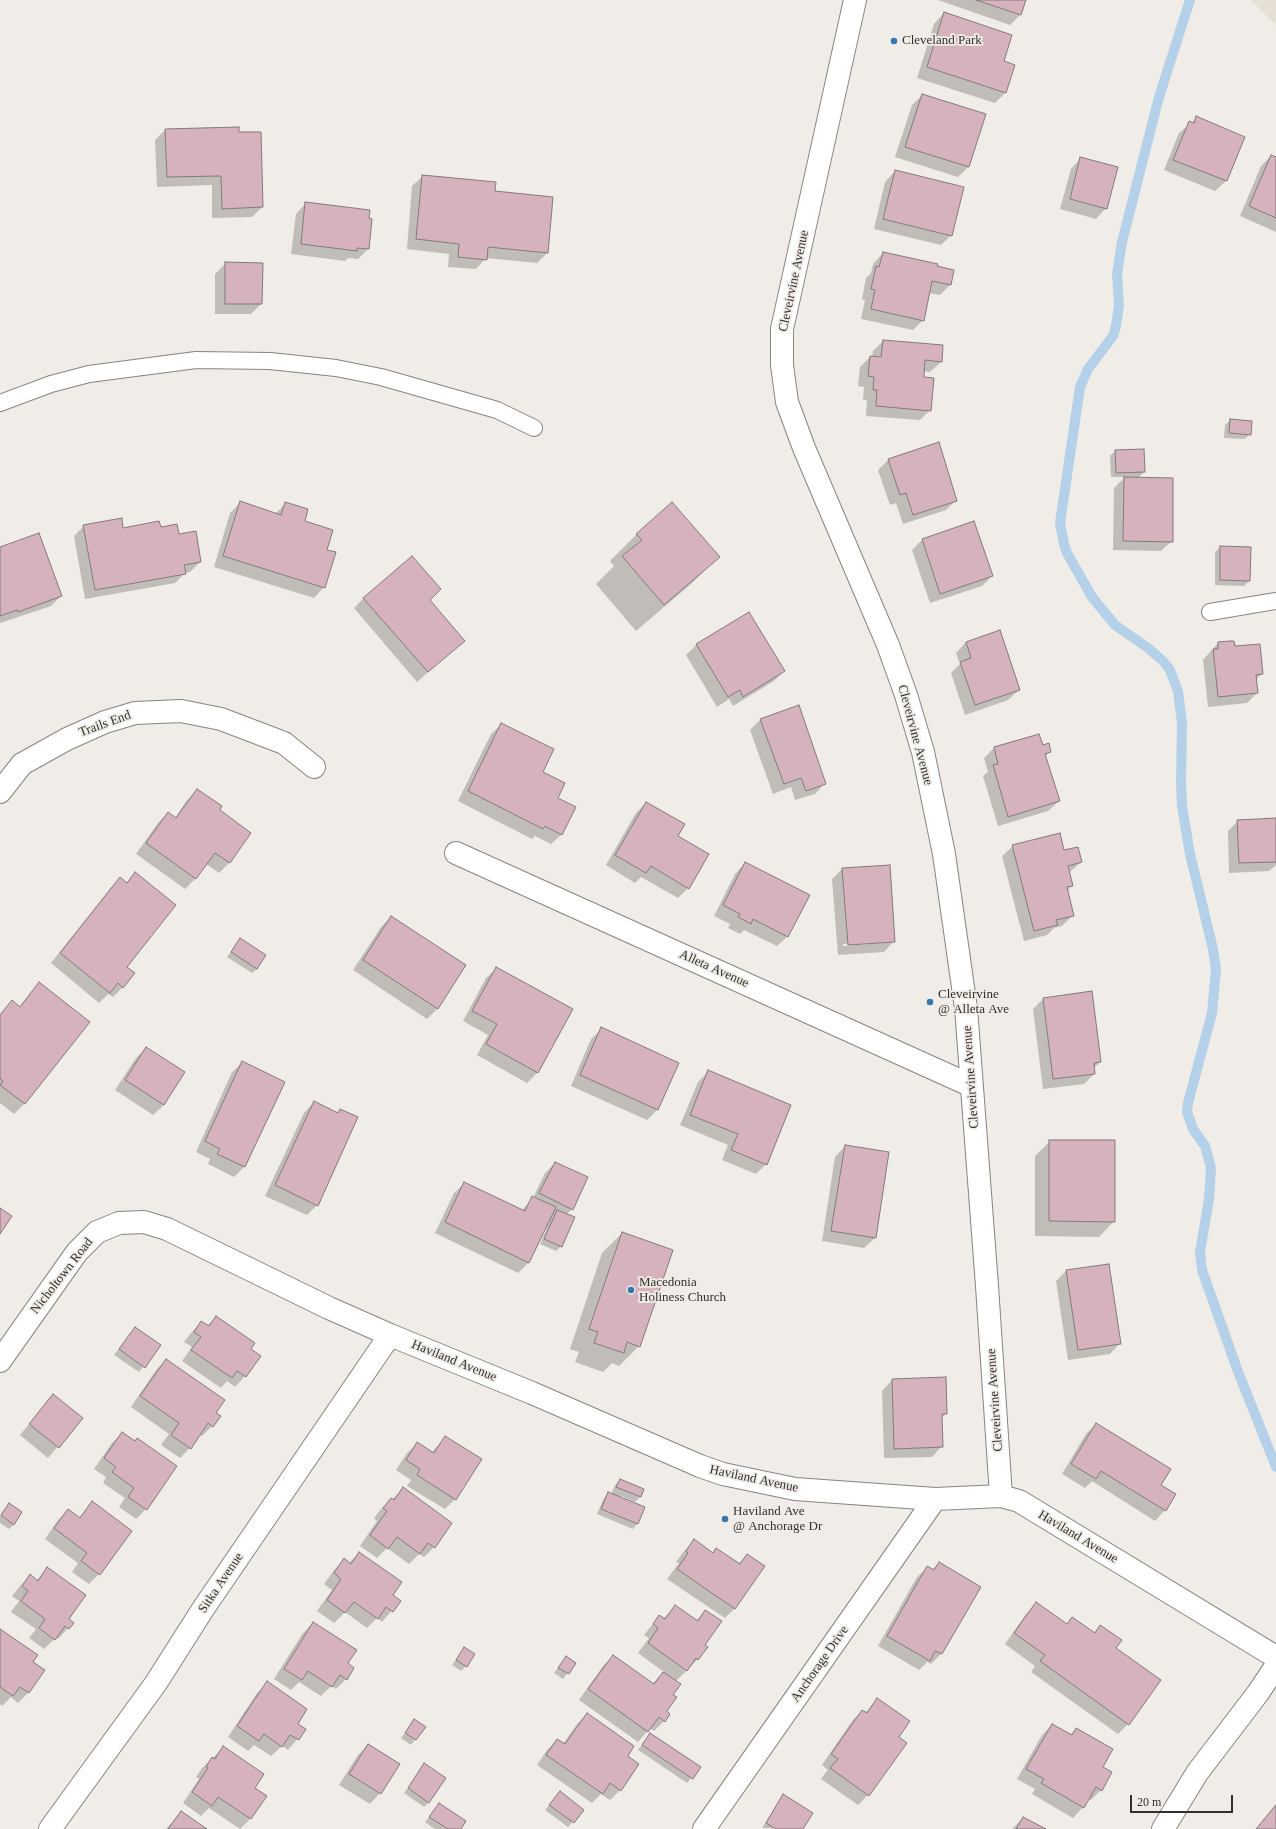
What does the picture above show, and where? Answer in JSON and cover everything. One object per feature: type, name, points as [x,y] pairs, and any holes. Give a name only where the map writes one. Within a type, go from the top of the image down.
[{"type":"street","name":"Cleveirvine Avenue","points":[[855,0],[782,329],[782,365],[787,402],[804,448],[888,645],[906,695],[922,752],[944,854],[966,1008],[988,1286],[1001,1496]]},
{"type":"street","name":"Trails End","points":[[0,792],[22,764],[67,739],[105,722],[135,713],[181,711],[221,719],[284,743],[314,767]]},
{"type":"street","name":"Alleta Avenue","points":[[456,853],[972,1086]]},
{"type":"street","name":"Nicholtown Road","points":[[0,1361],[77,1252],[97,1232],[119,1223],[144,1222],[167,1229]]},
{"type":"street","name":"Haviland Avenue","points":[[167,1229],[329,1308],[390,1335],[532,1393],[700,1466],[723,1474],[795,1489],[935,1499],[1001,1496],[1019,1501],[1276,1657]]},
{"type":"street","name":"Sitka Avenue","points":[[50,1829],[156,1683],[207,1603],[390,1335]]},
{"type":"street","name":"Anchorage Drive","points":[[704,1829],[935,1499]]},
{"type":"street","points":[[1162,1829],[1197,1773],[1258,1694],[1276,1666]]},
{"type":"lane","points":[[0,404],[51,384],[89,374],[196,360],[270,361],[336,368],[381,377],[497,410],[534,428]]},
{"type":"lane","points":[[1210,612],[1276,601]]},
{"type":"shaded area","points":[[1251,0],[1276,0],[1276,25]]},
{"type":"building","points":[[976,0],[1026,0],[1021,15]]},
{"type":"building","points":[[944,12],[1012,35],[1004,61],[1015,65],[1006,93],[927,67]]},
{"type":"building","points":[[922,94],[986,114],[969,167],[905,147]]},
{"type":"building","points":[[1196,116],[1245,137],[1227,181],[1173,160],[1189,121],[1194,123]]},
{"type":"building","points":[[239,127],[239,132],[261,132],[263,207],[222,209],[221,176],[167,177],[165,129]]},
{"type":"building","points":[[1271,155],[1276,157],[1276,218],[1249,206]]},
{"type":"building","points":[[1080,157],[1118,167],[1107,209],[1070,199]]},
{"type":"building","points":[[895,170],[964,187],[952,236],[883,219]]},
{"type":"building","points":[[422,175],[496,182],[495,191],[553,197],[548,253],[488,247],[487,260],[458,257],[459,244],[416,239]]},
{"type":"building","points":[[305,202],[370,210],[369,218],[372,219],[369,249],[357,248],[357,251],[301,244]]},
{"type":"building","points":[[883,252],[938,264],[937,266],[954,270],[951,285],[932,281],[924,321],[871,309],[875,290],[871,289],[876,266],[879,267]]},
{"type":"building","points":[[225,262],[263,263],[262,304],[225,304]]},
{"type":"building","points":[[883,340],[943,345],[942,362],[925,360],[924,377],[934,378],[931,411],[876,406],[877,390],[873,390],[874,377],[868,376],[870,356],[881,357]]},
{"type":"building","points":[[1230,419],[1252,421],[1251,435],[1229,433]]},
{"type":"building","points":[[939,442],[957,501],[913,515],[906,493],[900,495],[888,459]]},
{"type":"building","points":[[1144,449],[1145,472],[1116,473],[1115,450]]},
{"type":"building","points":[[1124,477],[1173,478],[1173,542],[1123,541]]},
{"type":"building","points":[[240,501],[281,515],[285,502],[308,509],[305,521],[333,530],[327,550],[336,552],[325,588],[223,556]]},
{"type":"building","points":[[672,502],[720,557],[664,605],[622,556],[642,540],[636,534]]},
{"type":"building","points":[[122,518],[123,528],[159,521],[161,527],[177,524],[179,534],[196,531],[201,562],[184,565],[186,574],[95,590],[83,525]]},
{"type":"building","points":[[974,521],[993,576],[940,594],[922,539]]},
{"type":"building","points":[[39,533],[62,596],[18,612],[17,610],[0,616],[0,547]]},
{"type":"building","points":[[1220,546],[1251,547],[1250,581],[1220,580]]},
{"type":"building","points":[[412,556],[441,589],[430,600],[465,641],[428,672],[363,598]]},
{"type":"building","points":[[749,612],[785,671],[743,697],[740,690],[728,697],[696,644]]},
{"type":"building","points":[[1000,630],[1020,690],[975,705],[960,662],[971,658],[966,642]]},
{"type":"building","points":[[1234,641],[1235,646],[1260,644],[1263,674],[1256,675],[1258,693],[1218,697],[1213,649],[1218,649],[1218,642]]},
{"type":"building","points":[[799,705],[826,784],[806,791],[801,778],[784,784],[760,719]]},
{"type":"building","points":[[501,723],[554,749],[543,772],[565,783],[558,798],[576,807],[562,835],[545,826],[543,829],[468,791]]},
{"type":"building","points":[[1039,734],[1043,745],[1049,743],[1051,752],[1045,754],[1060,801],[1008,817],[993,765],[998,764],[994,747]]},
{"type":"building","points":[[197,789],[222,806],[220,810],[251,833],[230,863],[215,853],[196,879],[146,843],[168,812],[176,818]]},
{"type":"building","points":[[646,802],[685,824],[678,836],[709,854],[689,889],[651,866],[646,873],[615,855]]},
{"type":"building","points":[[1276,818],[1276,862],[1239,863],[1237,820]]},
{"type":"building","points":[[1060,833],[1064,850],[1078,847],[1082,862],[1068,866],[1073,886],[1067,887],[1074,916],[1056,920],[1058,925],[1034,931],[1012,845]]},
{"type":"building","points":[[745,862],[810,895],[788,937],[753,919],[751,924],[738,917],[740,914],[723,905]]},
{"type":"building","points":[[890,865],[895,942],[848,945],[842,868]]},
{"type":"building","points":[[135,872],[176,905],[127,967],[135,973],[123,988],[118,983],[110,993],[60,953],[120,877],[127,883]]},
{"type":"building","points":[[391,916],[466,965],[438,1009],[363,960]]},
{"type":"building","points":[[240,938],[266,955],[257,969],[231,952]]},
{"type":"building","points":[[496,967],[573,1009],[538,1073],[486,1044],[497,1024],[472,1011]]},
{"type":"building","points":[[39,982],[90,1022],[25,1104],[0,1085],[3,1081],[0,1079],[0,1015],[12,1000],[20,1007]]},
{"type":"building","points":[[1092,991],[1101,1062],[1094,1063],[1095,1074],[1053,1079],[1043,998]]},
{"type":"building","points":[[601,1027],[679,1063],[658,1110],[580,1075]]},
{"type":"building","points":[[146,1047],[185,1072],[164,1105],[125,1080]]},
{"type":"building","points":[[242,1061],[285,1082],[245,1167],[217,1154],[220,1149],[205,1141]]},
{"type":"building","points":[[708,1070],[791,1105],[767,1165],[731,1150],[738,1134],[690,1115]]},
{"type":"building","points":[[314,1101],[338,1113],[340,1109],[358,1117],[318,1206],[275,1185]]},
{"type":"building","points":[[1049,1140],[1115,1140],[1115,1222],[1049,1221]]},
{"type":"building","points":[[845,1145],[889,1152],[876,1238],[831,1231]]},
{"type":"building","points":[[555,1162],[588,1177],[573,1210],[539,1193]]},
{"type":"building","points":[[464,1182],[525,1211],[532,1196],[556,1207],[529,1263],[445,1222]]},
{"type":"building","points":[[0,1208],[12,1216],[0,1234]]},
{"type":"building","points":[[557,1210],[575,1217],[562,1247],[544,1239]]},
{"type":"building","name":"Macedonia Holiness Church","points":[[622,1232],[673,1250],[640,1347],[627,1342],[624,1353],[594,1343],[598,1332],[589,1329]]},
{"type":"building","points":[[1109,1264],[1121,1344],[1078,1350],[1066,1270]]},
{"type":"building","points":[[216,1316],[255,1343],[251,1349],[261,1356],[246,1377],[237,1371],[232,1378],[191,1350],[201,1337],[194,1332],[201,1321],[209,1326]]},
{"type":"building","points":[[135,1327],[161,1345],[145,1368],[119,1349]]},
{"type":"building","points":[[166,1359],[225,1400],[216,1413],[221,1416],[213,1427],[208,1423],[191,1449],[171,1435],[179,1423],[140,1396]]},
{"type":"building","points":[[946,1377],[947,1414],[942,1414],[943,1447],[894,1449],[892,1379]]},
{"type":"building","points":[[53,1394],[83,1418],[59,1448],[29,1424]]},
{"type":"building","points":[[1096,1423],[1171,1469],[1161,1485],[1176,1494],[1166,1511],[1101,1471],[1096,1479],[1071,1464]]},
{"type":"building","points":[[122,1432],[135,1441],[137,1438],[177,1466],[147,1510],[128,1497],[134,1488],[112,1472],[116,1467],[104,1458]]},
{"type":"building","points":[[445,1436],[482,1459],[456,1500],[417,1475],[420,1469],[406,1460],[417,1442],[434,1453]]},
{"type":"building","points":[[620,1479],[644,1489],[641,1497],[616,1487]]},
{"type":"building","points":[[403,1487],[452,1523],[435,1548],[428,1543],[420,1554],[397,1537],[388,1549],[370,1535],[387,1511],[383,1508],[391,1498],[394,1500]]},
{"type":"building","points":[[608,1492],[645,1507],[638,1524],[601,1509]]},
{"type":"building","points":[[92,1501],[132,1531],[100,1575],[81,1561],[87,1553],[54,1528],[68,1509],[80,1518]]},
{"type":"building","points":[[9,1503],[22,1512],[14,1525],[1,1515]]},
{"type":"building","points":[[694,1539],[713,1553],[716,1548],[740,1564],[747,1554],[765,1566],[735,1609],[677,1569],[688,1553],[686,1551]]},
{"type":"building","points":[[359,1552],[402,1582],[393,1595],[401,1601],[393,1612],[386,1607],[378,1619],[354,1602],[345,1613],[327,1600],[341,1579],[334,1573],[344,1558],[351,1564]]},
{"type":"building","points":[[939,1562],[981,1587],[942,1654],[935,1651],[930,1661],[887,1636],[927,1566],[934,1570]]},
{"type":"building","points":[[47,1567],[86,1595],[69,1619],[74,1623],[69,1629],[65,1626],[55,1640],[39,1628],[45,1619],[21,1601],[28,1591],[22,1586],[30,1574],[38,1581]]},
{"type":"building","points":[[1036,1602],[1067,1624],[1072,1617],[1095,1633],[1100,1625],[1122,1640],[1116,1648],[1161,1680],[1129,1725],[1040,1661],[1045,1655],[1014,1633]]},
{"type":"building","points":[[675,1605],[698,1621],[705,1610],[722,1621],[705,1645],[708,1647],[698,1660],[696,1658],[687,1671],[648,1643],[658,1628],[653,1624],[659,1615],[665,1619]]},
{"type":"building","points":[[313,1622],[357,1650],[348,1663],[354,1668],[347,1680],[340,1675],[332,1687],[308,1671],[302,1680],[284,1669]]},
{"type":"building","points":[[0,1629],[38,1655],[33,1662],[45,1670],[29,1693],[20,1687],[13,1696],[0,1687]]},
{"type":"building","points":[[464,1647],[475,1654],[467,1667],[456,1660]]},
{"type":"building","points":[[613,1655],[654,1684],[663,1672],[681,1684],[673,1695],[677,1697],[667,1711],[670,1714],[665,1722],[659,1717],[648,1732],[588,1689]]},
{"type":"building","points":[[566,1656],[576,1663],[569,1674],[558,1668]]},
{"type":"building","points":[[267,1681],[307,1709],[298,1724],[306,1729],[299,1740],[290,1735],[282,1747],[264,1734],[259,1741],[237,1726]]},
{"type":"building","points":[[877,1698],[910,1721],[899,1737],[907,1743],[869,1796],[830,1768],[838,1759],[831,1754],[862,1710],[867,1713]]},
{"type":"building","points":[[587,1713],[634,1746],[628,1756],[639,1764],[621,1791],[610,1783],[603,1794],[546,1755],[557,1739],[565,1744]]},
{"type":"building","points":[[414,1719],[426,1727],[416,1740],[405,1733]]},
{"type":"building","points":[[1052,1724],[1072,1735],[1076,1728],[1113,1749],[1103,1767],[1112,1772],[1102,1791],[1096,1787],[1084,1808],[1041,1783],[1044,1779],[1026,1769]]},
{"type":"building","points":[[650,1733],[701,1767],[693,1779],[642,1745]]},
{"type":"building","points":[[368,1744],[400,1764],[381,1794],[349,1774]]},
{"type":"building","points":[[223,1746],[264,1774],[255,1788],[267,1796],[251,1819],[218,1797],[212,1806],[192,1792],[208,1768],[206,1767],[212,1757],[215,1759]]},
{"type":"building","points":[[424,1763],[446,1778],[429,1803],[408,1788]]},
{"type":"building","points":[[560,1791],[584,1810],[574,1823],[549,1805]]},
{"type":"building","points":[[783,1794],[813,1813],[803,1829],[776,1829],[766,1823]]},
{"type":"building","points":[[439,1803],[466,1821],[461,1829],[448,1829],[429,1817]]},
{"type":"building","points":[[1276,1805],[1276,1829],[1256,1829]]},
{"type":"building","points":[[181,1811],[207,1829],[168,1829]]},
{"type":"building","points":[[1023,1817],[1046,1829],[1016,1829]]},
{"type":"waterway","points":[[1190,0],[1159,97],[1122,242],[1117,274],[1119,305],[1116,326],[1113,336],[1088,369],[1080,387],[1060,523],[1067,553],[1092,597],[1115,625],[1148,648],[1163,661],[1170,670],[1178,691],[1182,723],[1182,806],[1190,854],[1213,949],[1216,969],[1212,1013],[1188,1103],[1187,1112],[1193,1129],[1205,1146],[1211,1168],[1209,1199],[1200,1252],[1202,1270],[1237,1369],[1276,1467]]},
{"type":"place","name":"Cleveland Park","points":[[894,41]]},
{"type":"place","name":"Cleveirvine @ Alleta Ave","points":[[930,1002]]},
{"type":"place","name":"Macedonia Holiness Church","points":[[631,1290]]},
{"type":"place","name":"Haviland Ave @ Anchorage Dr","points":[[725,1519]]}]
